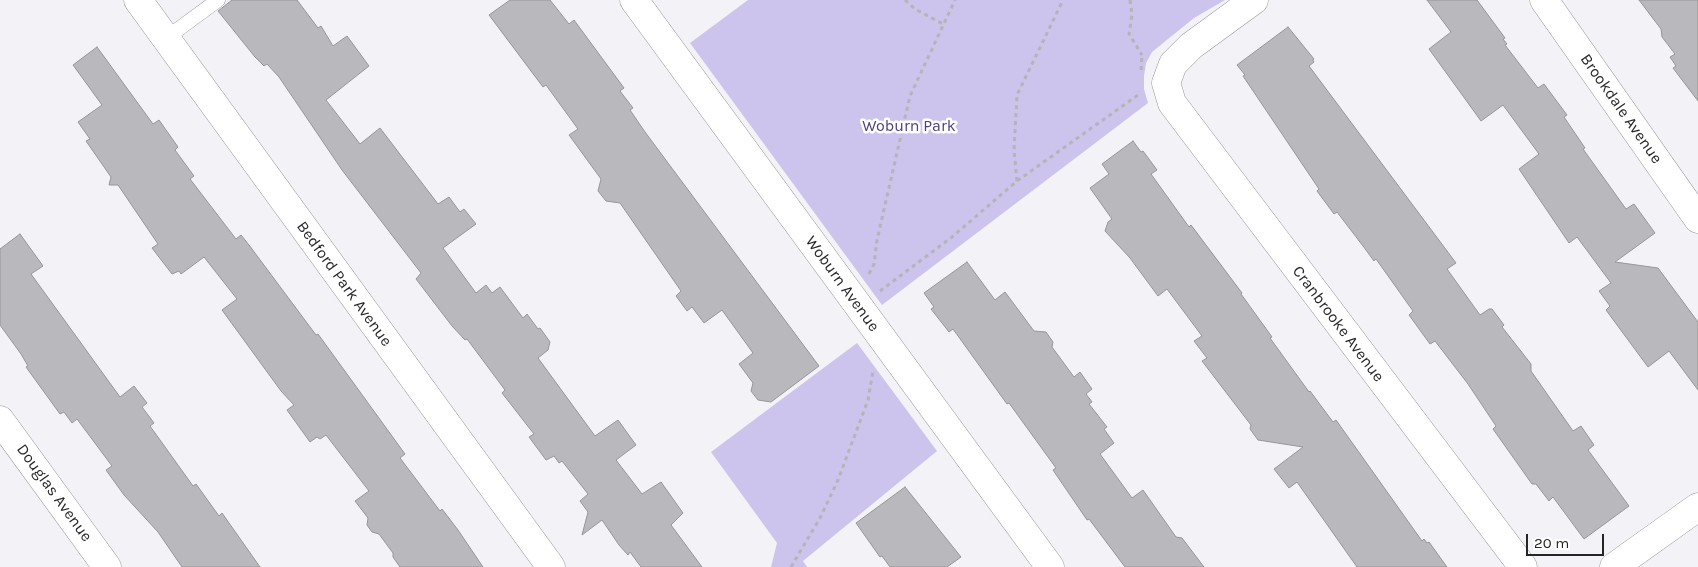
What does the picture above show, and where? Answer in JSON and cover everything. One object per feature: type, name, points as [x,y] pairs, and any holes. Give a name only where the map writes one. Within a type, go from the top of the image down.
[{"type":"street","name":"Bedford Park Avenue","points":[[138,0],[551,567]]},
{"type":"street","name":"Woburn Avenue","points":[[634,0],[1050,567]]},
{"type":"street","points":[[1169,75],[1173,64],[1191,46],[1254,0]]},
{"type":"street","name":"Brookdale Avenue","points":[[1544,0],[1698,219]]},
{"type":"street","name":"Cranbrooke Avenue","points":[[1169,75],[1166,83],[1178,114],[1523,567]]},
{"type":"street","name":"Douglas Avenue","points":[[0,420],[107,567]]},
{"type":"street","points":[[1614,567],[1698,508]]},
{"type":"lane","points":[[165,39],[218,0]]},
{"type":"path","points":[[905,0],[915,9],[943,24]]},
{"type":"path","points":[[1018,181],[1014,150],[1018,95],[1063,0]]},
{"type":"path","points":[[1130,0],[1132,15],[1129,34],[1142,55],[1169,75]]},
{"type":"path","points":[[1140,79],[1142,55]]},
{"type":"path","points":[[879,292],[952,237],[1018,181],[1138,95],[1139,87]]},
{"type":"green space","name":"Woburn Park","points":[[748,0],[1225,0],[1194,18],[1152,52],[1146,63],[1144,76],[1144,89],[1148,103],[882,305],[690,43]]},
{"type":"green space","points":[[857,343],[937,451],[803,561],[807,567],[771,567],[777,543],[711,452]]},
{"type":"building","points":[[232,0],[297,0],[318,28],[321,26],[333,46],[347,36],[369,66],[326,100],[360,144],[380,128],[438,204],[449,197],[460,212],[464,209],[476,224],[443,248],[476,293],[486,285],[492,293],[500,287],[523,318],[527,314],[538,329],[540,328],[550,342],[548,350],[538,358],[595,436],[618,420],[636,445],[616,460],[642,494],[661,482],[683,513],[671,525],[702,567],[641,567],[630,552],[628,555],[619,545],[602,520],[582,535],[588,512],[580,501],[588,494],[562,461],[559,463],[554,456],[546,460],[529,437],[534,434],[502,393],[505,390],[467,339],[465,340],[452,326],[416,279],[421,273],[342,170],[279,77],[267,64],[264,66],[255,57],[218,11]]},
{"type":"building","points":[[510,0],[550,0],[569,24],[574,20],[624,88],[620,91],[633,108],[630,110],[645,132],[819,366],[771,402],[758,400],[751,391],[753,383],[739,364],[753,353],[722,310],[704,323],[692,307],[687,311],[676,296],[681,291],[620,203],[606,201],[598,191],[601,179],[569,135],[578,129],[546,85],[543,87],[489,15]]},
{"type":"building","points":[[1427,0],[1477,0],[1505,38],[1503,39],[1507,44],[1505,45],[1538,88],[1544,84],[1567,115],[1564,117],[1585,148],[1583,149],[1626,209],[1634,204],[1655,233],[1615,262],[1658,268],[1698,322],[1698,390],[1669,351],[1648,367],[1606,310],[1610,306],[1599,291],[1611,283],[1577,237],[1569,243],[1519,169],[1539,154],[1503,105],[1481,121],[1429,49],[1451,32]]},
{"type":"building","points":[[1639,0],[1698,0],[1698,101],[1673,68],[1676,66],[1670,57],[1675,54],[1662,37],[1661,29]]},
{"type":"building","points":[[1288,27],[1314,59],[1314,62],[1309,66],[1456,263],[1447,269],[1480,315],[1492,309],[1504,325],[1502,327],[1531,364],[1531,371],[1573,431],[1581,426],[1594,445],[1588,450],[1629,506],[1584,539],[1553,497],[1549,501],[1536,484],[1532,484],[1493,429],[1496,426],[1468,384],[1435,341],[1430,344],[1409,315],[1413,311],[1376,259],[1374,261],[1337,212],[1334,214],[1317,191],[1319,189],[1243,76],[1245,75],[1237,65]]},
{"type":"building","points":[[97,47],[153,124],[159,120],[178,147],[175,150],[194,176],[190,179],[236,239],[241,235],[316,335],[318,334],[405,454],[400,458],[440,511],[442,509],[458,530],[483,567],[400,567],[393,557],[393,553],[379,534],[372,532],[367,525],[368,518],[355,501],[369,491],[326,435],[320,439],[317,437],[310,442],[287,410],[294,405],[281,391],[222,310],[237,299],[204,257],[181,274],[179,271],[172,274],[152,248],[158,244],[118,185],[109,185],[111,177],[86,141],[90,139],[78,122],[102,105],[73,65]]},
{"type":"building","points":[[1133,141],[1157,170],[1151,174],[1189,227],[1191,225],[1242,293],[1272,337],[1270,338],[1309,392],[1333,422],[1336,420],[1422,541],[1424,539],[1427,543],[1429,542],[1447,567],[1357,567],[1297,482],[1289,488],[1274,469],[1303,447],[1258,440],[1250,429],[1251,425],[1202,361],[1207,358],[1194,341],[1202,336],[1167,289],[1158,296],[1130,258],[1105,231],[1108,222],[1112,219],[1090,188],[1109,174],[1102,164]]},
{"type":"building","points":[[20,234],[43,266],[31,274],[120,397],[134,386],[147,403],[142,407],[154,423],[150,426],[193,486],[196,484],[219,516],[222,513],[260,567],[182,567],[158,532],[124,495],[106,470],[112,466],[77,419],[72,423],[64,412],[60,414],[26,367],[28,366],[21,354],[0,325],[0,249]]},
{"type":"building","points":[[967,262],[995,300],[1005,292],[1034,331],[1046,332],[1053,342],[1052,347],[1074,377],[1080,372],[1092,389],[1086,394],[1092,402],[1089,404],[1107,427],[1104,429],[1114,443],[1100,454],[1132,498],[1143,490],[1176,537],[1182,538],[1204,567],[1125,567],[1089,519],[1087,520],[1053,470],[1056,468],[1009,403],[1007,404],[953,329],[949,332],[931,309],[934,307],[924,293]]},
{"type":"building","points":[[905,487],[961,557],[947,567],[890,567],[882,556],[880,557],[856,523]]}]
